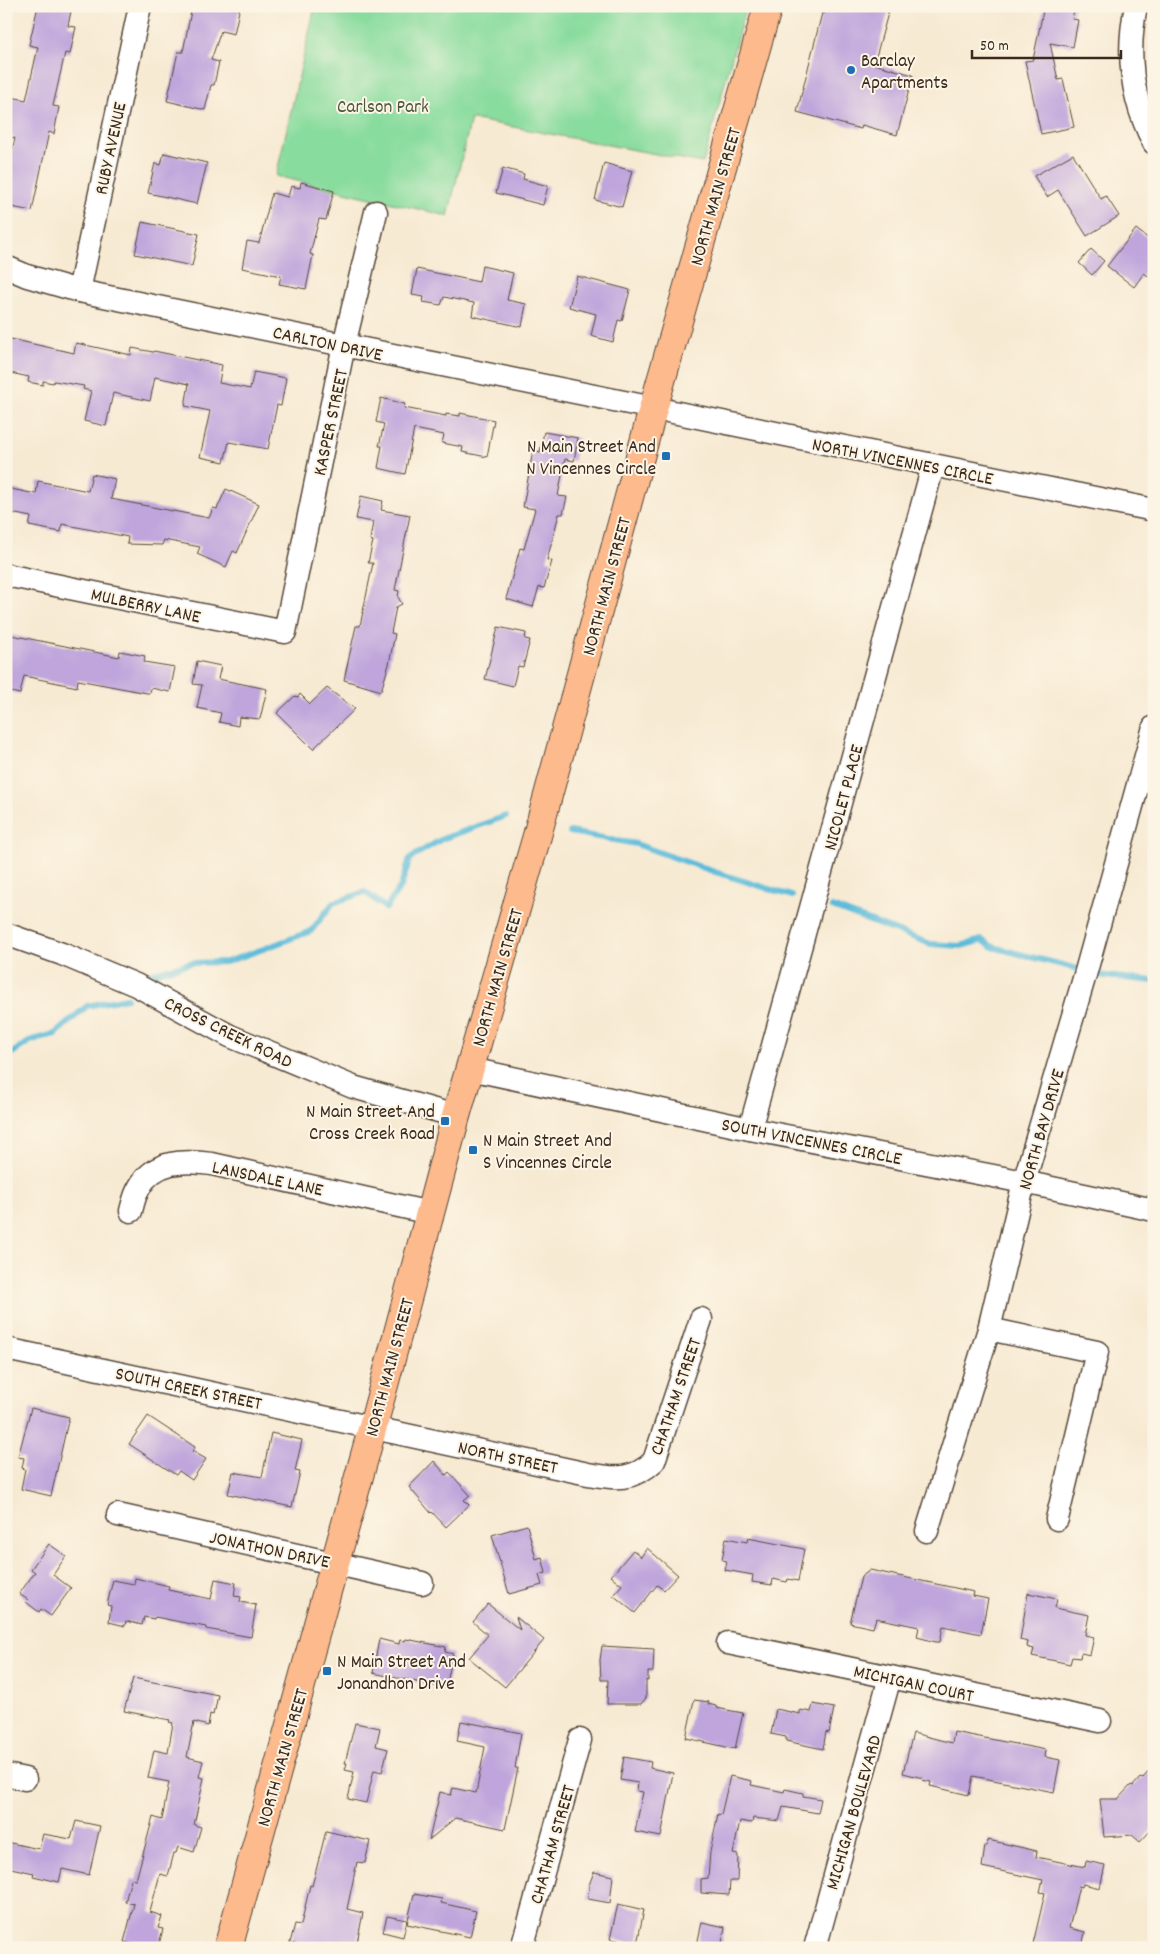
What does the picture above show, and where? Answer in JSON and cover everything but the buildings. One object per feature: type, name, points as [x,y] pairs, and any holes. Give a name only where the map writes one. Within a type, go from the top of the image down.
[{"type":"main road","name":"NORTH MAIN STREET","points":[[228,1948],[373,1426],[456,1116],[537,836],[653,409],[768,6]]},
{"type":"street","name":"RUBY AVENUE","points":[[79,291],[140,6]]},
{"type":"street","points":[[1136,6],[1130,49],[1130,65],[1135,97],[1145,127],[1154,142]]},
{"type":"street","name":"KASPER STREET","points":[[285,632],[344,345],[376,212]]},
{"type":"street","name":"CARLTON DRIVE","points":[[6,267],[26,276],[79,291],[653,409]]},
{"type":"street","name":"NORTH VINCENNES CIRCLE","points":[[653,409],[1154,510]]},
{"type":"street","name":"NICOLET PLACE","points":[[750,1129],[934,466]]},
{"type":"street","name":"MULBERRY LANE","points":[[6,575],[285,632]]},
{"type":"street","name":"NORTH BAY DRIVE","points":[[927,1531],[989,1329],[1024,1182],[1087,968],[1154,727]]},
{"type":"street","name":"CROSS CREEK ROAD","points":[[6,934],[62,954],[136,985],[230,1036],[353,1087],[456,1116]]},
{"type":"street","name":"SOUTH VINCENNES CIRCLE","points":[[470,1069],[750,1129],[1024,1182],[1154,1210]]},
{"type":"street","name":"LANSDALE LANE","points":[[131,1211],[138,1188],[151,1172],[168,1164],[191,1161],[212,1164],[430,1213]]},
{"type":"street","name":"CHATHAM STREET","points":[[644,1470],[654,1461],[701,1319]]},
{"type":"street","points":[[989,1329],[1097,1352],[1057,1519]]},
{"type":"street","name":"SOUTH CREEK STREET","points":[[6,1349],[373,1426]]},
{"type":"street","name":"NORTH STREET","points":[[373,1426],[607,1477],[625,1477],[644,1470]]},
{"type":"street","name":"JONATHON DRIVE","points":[[118,1515],[335,1562],[422,1583]]},
{"type":"street","name":"MICHIGAN COURT","points":[[728,1643],[1100,1721]]},
{"type":"street","name":"MICHIGAN BOULEVARD","points":[[814,1948],[890,1677]]},
{"type":"street","name":"CHATHAM STREET","points":[[522,1948],[580,1740]]},
{"type":"green space","name":"Carlson Park","points":[[293,6],[746,6],[703,163],[471,119],[448,216],[276,176],[314,11]]},
{"type":"waterway","points":[[150,974],[190,963],[226,962],[311,931],[333,903],[365,892],[386,908],[401,886],[410,858],[442,839],[506,816]]},
{"type":"waterway","points":[[570,832],[636,844],[715,872],[792,896]]},
{"type":"waterway","points":[[832,907],[931,944],[961,946],[982,940],[993,947],[1105,976],[1154,981]]},
{"type":"waterway","points":[[6,1057],[32,1040],[55,1034],[87,1006],[127,998]]},
{"type":"place","name":"Barclay Apartments","points":[[851,70]]},
{"type":"place","name":"N Main Street And N Vincennes Circle","points":[[666,456]]},
{"type":"place","name":"N Main Street And Cross Creek Road","points":[[445,1121]]},
{"type":"place","name":"N Main Street And S Vincennes Circle","points":[[473,1150]]},
{"type":"place","name":"N Main Street And Jonandhon Drive","points":[[327,1671]]}]
